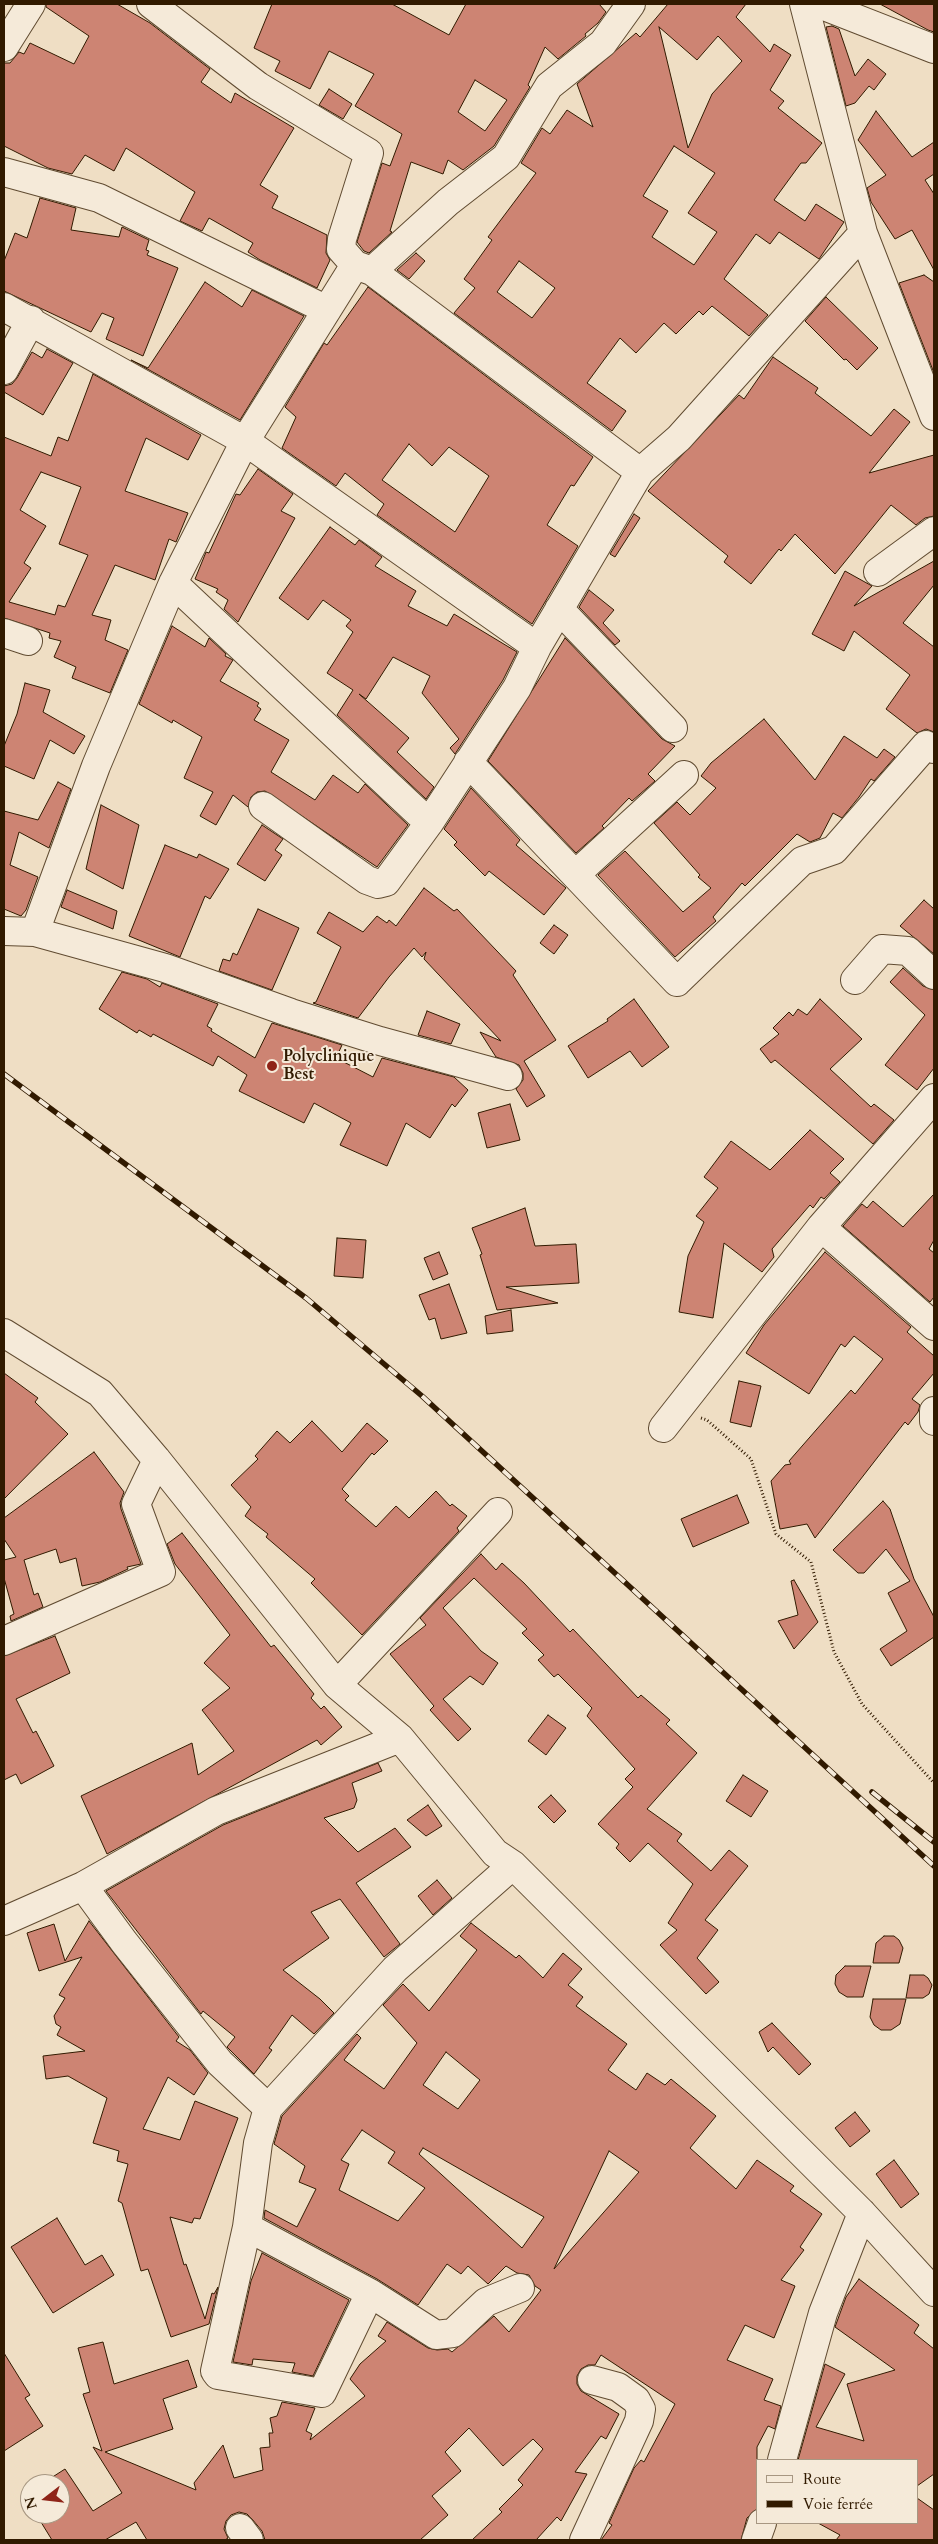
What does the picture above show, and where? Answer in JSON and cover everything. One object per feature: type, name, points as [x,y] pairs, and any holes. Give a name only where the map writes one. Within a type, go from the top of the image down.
[{"type":"street","points":[[4,47],[31,4]]},
{"type":"street","points":[[151,4],[258,86],[369,153],[342,239],[341,249],[640,472]]},
{"type":"street","points":[[35,932],[96,766],[173,583],[245,441],[327,310],[364,268],[506,157],[549,86],[603,43],[631,4]]},
{"type":"street","points":[[804,4],[862,233],[934,416]]},
{"type":"street","points":[[819,4],[934,49]]},
{"type":"street","points":[[4,172],[99,198],[327,310]]},
{"type":"street","points":[[263,806],[368,880],[378,884],[386,882],[429,823],[517,688],[537,647],[640,472],[679,438],[862,233]]},
{"type":"street","points":[[4,307],[31,320],[245,441],[537,647]]},
{"type":"street","points":[[4,370],[31,320]]},
{"type":"street","points":[[878,572],[934,531]]},
{"type":"street","points":[[173,583],[429,823]]},
{"type":"street","points":[[559,609],[674,728]]},
{"type":"street","points":[[468,762],[677,982],[802,861],[834,850],[930,747]]},
{"type":"street","points":[[576,874],[684,775]]},
{"type":"street","points":[[4,931],[35,932],[165,968],[291,1013],[380,1041],[508,1076]]},
{"type":"street","points":[[855,980],[882,949],[908,951],[934,974]]},
{"type":"street","points":[[670,1419],[821,1227],[934,1098]]},
{"type":"street","points":[[821,1227],[934,1326]]},
{"type":"street","points":[[4,1333],[100,1393],[157,1460],[337,1685],[400,1738],[495,1854],[513,1865],[862,2213],[934,2292]]},
{"type":"street","points":[[4,1641],[160,1572],[136,1504],[157,1460]]},
{"type":"street","points":[[337,1685],[498,1512]]},
{"type":"street","points":[[4,1921],[84,1886],[216,1810],[400,1738]]},
{"type":"street","points":[[370,2293],[322,2393],[218,2375],[215,2371],[247,2227],[258,2143],[268,2108],[395,1968],[513,1865]]},
{"type":"street","points":[[84,1886],[124,1942],[220,2063],[268,2108]]},
{"type":"street","points":[[782,2459],[823,2313],[862,2213]]},
{"type":"street","points":[[247,2227],[370,2293],[436,2335],[453,2333],[486,2302],[520,2288]]},
{"type":"street","points":[[584,2540],[639,2421],[641,2409],[636,2400],[618,2388],[592,2380]]},
{"type":"street","points":[[756,2540],[762,2524]]},
{"type":"path","points":[[670,1419],[707,1420],[751,1459],[776,1534],[810,1562],[834,1652],[862,1704],[934,1783]]},
{"type":"building","points":[[46,4],[117,4],[150,23],[210,69],[201,82],[231,103],[235,93],[294,128],[260,185],[278,196],[272,208],[327,235],[326,253],[330,260],[317,288],[260,260],[248,252],[253,243],[209,218],[202,231],[180,221],[195,192],[126,148],[114,171],[85,155],[72,174],[48,168],[4,146],[4,63],[10,63],[19,52],[24,54],[30,43],[74,64],[89,36],[46,7]]},
{"type":"building","points":[[272,4],[392,4],[449,35],[466,4],[599,4],[606,12],[598,23],[585,34],[586,36],[558,59],[545,47],[528,85],[530,87],[494,146],[463,170],[448,160],[443,174],[411,162],[390,231],[392,232],[369,253],[364,251],[357,242],[382,163],[390,166],[402,134],[355,106],[374,74],[329,51],[310,89],[275,71],[280,61],[254,48]],"holes":[[[475,80],[507,100],[485,131],[458,112]]]},
{"type":"building","points":[[668,4],[746,4],[736,17],[770,52],[774,44],[791,55],[770,90],[784,101],[778,108],[822,143],[806,163],[801,163],[774,200],[805,221],[816,204],[844,222],[819,259],[779,232],[770,244],[756,234],[724,279],[768,315],[749,336],[712,306],[703,315],[699,311],[676,334],[664,323],[636,353],[620,338],[587,383],[626,411],[612,431],[454,313],[475,288],[464,279],[492,240],[488,237],[536,173],[521,163],[542,128],[550,134],[567,110],[593,127],[577,84],[636,33],[640,37]],"holes":[[[659,27],[697,60],[718,36],[742,61],[712,94],[688,148]],[[674,146],[715,173],[688,213],[717,232],[694,265],[652,237],[668,211],[643,196]],[[519,261],[555,288],[532,318],[497,292]]]},
{"type":"building","points":[[880,4],[934,4],[934,32],[928,30]]},
{"type":"building","points":[[832,26],[839,29],[855,76],[868,59],[886,74],[874,90],[869,86],[855,103],[846,106],[826,27]]},
{"type":"building","points":[[329,89],[352,104],[343,119],[319,105]]},
{"type":"building","points":[[876,111],[912,157],[934,142],[934,174],[925,180],[934,194],[934,270],[912,230],[895,239],[871,202],[867,188],[886,175],[858,140]]},
{"type":"building","points":[[40,198],[76,208],[71,230],[119,237],[122,227],[149,240],[146,250],[149,251],[147,255],[178,268],[143,356],[106,339],[114,318],[102,313],[91,332],[4,291],[4,261],[15,233],[27,238]]},
{"type":"building","points":[[416,253],[425,261],[409,279],[397,270]]},
{"type":"building","points":[[924,275],[934,282],[934,373],[899,283]]},
{"type":"building","points":[[205,282],[242,307],[252,290],[304,316],[240,420],[131,360],[148,368]]},
{"type":"building","points":[[368,287],[593,457],[574,486],[571,485],[547,525],[578,546],[532,624],[377,515],[384,504],[345,473],[336,486],[282,448],[296,417],[285,407],[324,343],[327,345]],"holes":[[[409,444],[432,466],[449,447],[489,476],[455,532],[382,480]]]},
{"type":"building","points":[[826,297],[878,348],[857,370],[846,359],[844,360],[805,321]]},
{"type":"building","points":[[47,349],[73,363],[43,415],[4,392],[4,386],[12,384],[17,378],[32,352],[42,358]]},
{"type":"building","points":[[773,357],[818,388],[815,393],[871,436],[894,409],[910,422],[869,473],[934,455],[934,516],[925,518],[916,525],[891,505],[835,574],[795,534],[781,551],[779,549],[751,584],[724,562],[728,556],[648,491],[739,395],[744,399]]},
{"type":"building","points":[[93,374],[201,435],[188,460],[146,438],[125,491],[188,513],[176,542],[169,539],[155,580],[115,565],[92,615],[111,620],[105,640],[128,650],[110,693],[72,678],[76,667],[54,657],[61,641],[49,638],[50,633],[4,618],[4,437],[51,456],[58,437],[68,441]],"holes":[[[41,472],[81,487],[59,544],[88,555],[65,607],[58,605],[55,615],[9,602],[31,568],[24,563],[46,526],[20,510]]]},
{"type":"building","points":[[258,469],[293,494],[281,511],[295,518],[238,622],[224,609],[228,600],[216,592],[218,589],[195,579],[206,552],[209,553],[236,494],[240,495]]},
{"type":"building","points":[[634,514],[640,518],[615,557],[610,554]]},
{"type":"building","points":[[330,527],[355,545],[359,540],[382,557],[375,566],[416,591],[408,606],[447,626],[454,614],[517,652],[503,680],[455,754],[450,748],[459,739],[422,693],[430,676],[393,657],[366,699],[359,694],[409,738],[397,752],[434,787],[426,799],[337,715],[353,690],[327,673],[353,632],[346,626],[351,620],[323,600],[308,620],[279,598]]},
{"type":"building","points":[[934,561],[934,585],[903,623],[934,647],[934,732],[926,729],[917,733],[886,709],[910,675],[854,631],[844,651],[812,634],[845,571],[872,586],[854,606]]},
{"type":"building","points":[[589,590],[614,610],[603,623],[620,641],[615,645],[579,607]]},
{"type":"building","points":[[172,626],[205,647],[209,638],[226,654],[225,656],[233,660],[220,681],[259,703],[257,706],[261,709],[254,720],[289,740],[271,772],[315,800],[333,775],[358,793],[365,784],[408,825],[377,867],[265,791],[257,792],[251,797],[248,807],[233,795],[216,825],[200,816],[213,792],[184,778],[202,737],[173,720],[172,723],[139,704]]},
{"type":"building","points":[[565,638],[662,739],[675,746],[648,774],[655,781],[632,801],[629,798],[602,826],[604,828],[576,853],[488,761]]},
{"type":"building","points":[[25,683],[50,690],[43,712],[85,736],[74,754],[50,740],[34,779],[4,766],[4,746],[17,714]]},
{"type":"building","points":[[764,719],[815,780],[844,736],[877,758],[884,749],[895,757],[874,781],[871,779],[842,818],[833,813],[820,838],[810,842],[797,834],[745,886],[742,883],[713,917],[716,921],[675,957],[598,875],[625,851],[683,912],[711,888],[698,877],[700,875],[654,823],[677,802],[690,815],[716,788],[701,776],[711,763]]},
{"type":"building","points":[[58,782],[71,789],[49,848],[19,832],[10,865],[38,877],[26,910],[21,916],[4,909],[4,811],[38,820]]},
{"type":"building","points":[[471,788],[520,840],[516,845],[566,888],[544,915],[489,871],[485,876],[454,845],[457,842],[444,829]]},
{"type":"building","points":[[101,805],[139,825],[123,889],[86,869]]},
{"type":"building","points":[[262,825],[283,839],[275,850],[282,855],[265,881],[237,864]]},
{"type":"building","points":[[165,845],[197,858],[199,854],[229,869],[210,899],[205,896],[180,957],[129,936]]},
{"type":"building","points":[[424,888],[454,911],[457,909],[516,971],[513,975],[556,1040],[524,1061],[545,1096],[527,1107],[516,1089],[523,1080],[523,1073],[519,1065],[496,1057],[480,1032],[501,1041],[424,959],[426,952],[422,957],[414,948],[358,1018],[313,1003],[316,1002],[341,947],[317,933],[329,912],[363,932],[377,916],[387,923],[389,920],[396,926]]},
{"type":"building","points":[[67,890],[117,911],[113,929],[61,907]]},
{"type":"building","points":[[924,900],[934,909],[934,954],[900,926]]},
{"type":"building","points":[[258,909],[299,928],[272,990],[219,971],[223,959],[230,961],[233,953],[237,955]]},
{"type":"building","points":[[554,925],[568,935],[554,954],[540,943]]},
{"type":"building","points":[[903,968],[923,986],[934,990],[934,1068],[917,1090],[885,1065],[925,1015],[890,982]]},
{"type":"building","points":[[122,972],[147,979],[160,987],[162,983],[218,1004],[207,1026],[212,1029],[211,1031],[255,1058],[272,1023],[342,1045],[336,1058],[373,1077],[382,1058],[454,1077],[468,1090],[455,1107],[452,1104],[430,1138],[406,1123],[387,1166],[340,1145],[351,1123],[314,1103],[304,1123],[239,1091],[247,1075],[218,1056],[213,1066],[153,1034],[151,1037],[139,1030],[137,1033],[99,1009]]},
{"type":"building","points":[[634,999],[669,1047],[642,1067],[630,1051],[588,1078],[568,1046],[608,1021],[607,1019]]},
{"type":"building","points":[[820,999],[862,1039],[830,1069],[871,1107],[874,1104],[894,1120],[873,1144],[775,1060],[771,1063],[760,1049],[779,1034],[773,1028],[789,1012],[793,1016],[798,1009],[807,1015]]},
{"type":"building","points":[[427,1011],[460,1024],[451,1044],[418,1035]]},
{"type":"building","points":[[510,1104],[520,1140],[487,1148],[478,1113]]},
{"type":"building","points":[[810,1130],[844,1159],[830,1173],[840,1182],[824,1199],[821,1197],[813,1208],[810,1205],[772,1249],[774,1257],[762,1272],[724,1243],[713,1318],[679,1312],[688,1256],[704,1222],[696,1216],[718,1188],[704,1177],[731,1141],[770,1170]]},
{"type":"building","points":[[934,1194],[934,1240],[929,1249],[934,1253],[934,1297],[930,1302],[843,1226],[862,1204],[867,1208],[873,1201],[903,1227]]},
{"type":"building","points":[[525,1208],[535,1246],[576,1244],[579,1283],[506,1287],[558,1303],[497,1310],[480,1255],[482,1254],[472,1228]]},
{"type":"building","points":[[337,1238],[366,1240],[363,1278],[334,1276]]},
{"type":"building","points":[[439,1252],[448,1274],[433,1280],[424,1258]]},
{"type":"building","points":[[825,1252],[911,1327],[907,1332],[934,1356],[934,1373],[912,1399],[920,1405],[918,1412],[908,1425],[905,1422],[815,1538],[807,1524],[780,1529],[771,1481],[785,1465],[791,1464],[789,1461],[851,1390],[855,1394],[883,1359],[854,1336],[845,1347],[841,1344],[809,1394],[746,1353],[764,1325]]},
{"type":"building","points":[[449,1284],[467,1333],[441,1339],[435,1318],[429,1320],[419,1295]]},
{"type":"building","points":[[511,1310],[513,1331],[487,1334],[485,1316]]},
{"type":"building","points":[[4,1373],[38,1398],[35,1402],[68,1434],[4,1499]]},
{"type":"building","points":[[739,1381],[761,1386],[751,1427],[730,1422]]},
{"type":"building","points":[[312,1421],[342,1452],[367,1423],[388,1441],[374,1455],[372,1453],[342,1489],[349,1496],[345,1500],[376,1527],[396,1506],[409,1518],[436,1491],[450,1506],[452,1504],[467,1516],[457,1528],[459,1531],[362,1635],[311,1583],[315,1579],[266,1537],[268,1534],[245,1516],[251,1507],[231,1485],[258,1459],[255,1456],[277,1431],[290,1443]]},
{"type":"building","points":[[94,1452],[124,1492],[120,1503],[121,1509],[141,1564],[127,1567],[128,1569],[100,1582],[82,1586],[76,1558],[60,1563],[56,1549],[24,1560],[34,1595],[38,1593],[43,1607],[11,1621],[10,1616],[14,1614],[4,1578],[4,1560],[16,1557],[4,1539],[4,1518]]},
{"type":"building","points":[[737,1495],[749,1523],[693,1547],[681,1519]]},
{"type":"building","points":[[883,1501],[890,1509],[914,1579],[934,1617],[934,1637],[891,1666],[880,1649],[907,1631],[888,1593],[910,1581],[886,1549],[864,1573],[858,1573],[833,1550]]},
{"type":"building","points":[[182,1533],[271,1647],[274,1645],[314,1694],[311,1698],[321,1709],[324,1706],[342,1727],[321,1745],[317,1740],[107,1854],[81,1796],[192,1743],[198,1775],[234,1751],[202,1710],[230,1688],[204,1663],[230,1635],[175,1564],[167,1544]]},
{"type":"building","points":[[481,1554],[496,1570],[502,1563],[524,1583],[570,1632],[573,1629],[638,1698],[641,1695],[670,1720],[666,1724],[697,1753],[647,1809],[682,1834],[677,1841],[711,1871],[729,1850],[748,1866],[705,1920],[718,1930],[697,1958],[719,1982],[706,1994],[660,1945],[677,1930],[668,1923],[693,1884],[648,1843],[630,1862],[616,1848],[619,1844],[598,1824],[633,1787],[625,1779],[635,1769],[587,1716],[592,1708],[558,1674],[554,1677],[538,1660],[544,1655],[522,1633],[527,1629],[474,1578],[443,1608],[481,1651],[498,1663],[483,1685],[470,1676],[443,1699],[471,1729],[458,1741],[430,1710],[434,1706],[390,1654],[426,1625],[420,1618]]},
{"type":"building","points":[[794,1580],[818,1622],[794,1649],[778,1621],[798,1615],[791,1581]]},
{"type":"building","points":[[55,1636],[70,1673],[16,1699],[33,1733],[36,1731],[54,1766],[21,1784],[16,1774],[4,1780],[4,1656]]},
{"type":"building","points":[[548,1715],[566,1728],[546,1755],[528,1741]]},
{"type":"building","points":[[378,1763],[382,1771],[352,1783],[357,1800],[354,1808],[324,1818],[358,1852],[395,1828],[411,1847],[356,1883],[400,1944],[384,1957],[340,1899],[311,1912],[329,1938],[283,1970],[320,1999],[334,2013],[314,2034],[292,2015],[269,2048],[272,2050],[254,2074],[227,2047],[235,2037],[203,2011],[201,2014],[106,1891],[223,1825]]},
{"type":"building","points":[[743,1775],[768,1791],[751,1817],[726,1801]]},
{"type":"building","points":[[551,1795],[566,1811],[554,1823],[538,1807]]},
{"type":"building","points":[[428,1805],[442,1826],[426,1836],[407,1820]]},
{"type":"building","points":[[437,1880],[452,1898],[433,1915],[418,1896]]},
{"type":"building","points":[[89,1921],[179,2037],[176,2041],[190,2050],[208,2073],[194,2095],[168,2077],[143,2129],[180,2140],[195,2101],[238,2118],[200,2219],[194,2218],[192,2223],[170,2217],[184,2265],[186,2264],[205,2319],[212,2293],[214,2294],[218,2287],[209,2324],[171,2337],[148,2269],[141,2271],[122,2203],[118,2201],[128,2164],[117,2161],[119,2151],[93,2143],[107,2098],[68,2076],[46,2079],[43,2056],[85,2051],[57,2035],[61,2027],[56,2024],[54,2016],[65,1998],[59,1995],[82,1957],[39,1971],[27,1933],[54,1924],[65,1961]]},
{"type":"building","points":[[471,1923],[516,1958],[519,1955],[543,1978],[563,1953],[582,1969],[568,1985],[583,1997],[576,2006],[627,2044],[608,2070],[636,2090],[647,2073],[665,2085],[671,2079],[716,2116],[690,2148],[736,2189],[757,2160],[794,2186],[790,2191],[822,2214],[800,2247],[804,2250],[781,2280],[795,2286],[774,2338],[745,2325],[727,2360],[773,2379],[764,2400],[781,2406],[775,2429],[768,2426],[757,2447],[756,2510],[747,2518],[741,2540],[601,2540],[612,2525],[609,2523],[634,2468],[641,2460],[644,2462],[675,2404],[601,2355],[595,2365],[588,2365],[581,2369],[577,2376],[577,2384],[581,2391],[619,2414],[606,2439],[601,2436],[575,2472],[587,2474],[561,2521],[557,2517],[536,2540],[472,2540],[502,2512],[499,2509],[523,2485],[518,2480],[543,2449],[533,2439],[503,2466],[469,2428],[445,2452],[461,2471],[432,2496],[448,2515],[420,2540],[265,2540],[262,2531],[252,2519],[247,2514],[239,2512],[231,2515],[226,2521],[224,2529],[228,2538],[225,2540],[147,2540],[136,2522],[105,2540],[52,2540],[42,2524],[70,2524],[70,2476],[93,2511],[122,2493],[93,2447],[102,2451],[83,2394],[90,2392],[78,2348],[103,2342],[114,2384],[188,2360],[197,2387],[163,2399],[173,2429],[105,2452],[196,2490],[194,2483],[223,2445],[234,2478],[263,2470],[260,2448],[270,2447],[269,2433],[273,2433],[270,2418],[277,2416],[282,2402],[315,2408],[306,2431],[312,2434],[310,2440],[365,2396],[350,2379],[360,2364],[386,2341],[378,2336],[387,2322],[428,2348],[437,2350],[448,2349],[452,2352],[494,2316],[509,2332],[541,2290],[535,2286],[529,2275],[517,2273],[506,2266],[488,2284],[468,2266],[461,2274],[447,2264],[418,2305],[377,2279],[264,2218],[265,2210],[297,2227],[316,2189],[299,2182],[305,2166],[274,2144],[282,2116],[357,2034],[361,2038],[344,2060],[384,2089],[417,2043],[383,2005],[403,1984],[429,2011],[477,1950],[460,1936]],"holes":[[[446,2052],[480,2080],[458,2109],[423,2085]],[[362,2130],[395,2152],[388,2163],[425,2188],[398,2221],[339,2190],[349,2164],[341,2160]],[[423,2148],[544,2217],[522,2248],[419,2154]],[[609,2151],[639,2172],[554,2269]]]},
{"type":"building","points":[[884,1936],[894,1936],[899,1940],[903,1948],[899,1963],[873,1963],[876,1943]]},
{"type":"building","points":[[845,1966],[871,1966],[863,1997],[847,1997],[839,1992],[835,1984],[836,1975]]},
{"type":"building","points":[[910,1975],[924,1975],[928,1978],[932,1985],[929,1994],[923,1998],[906,1998]]},
{"type":"building","points":[[873,1999],[906,1999],[900,2024],[891,2030],[881,2030],[874,2025],[870,2017]]},
{"type":"building","points":[[772,2023],[811,2064],[799,2075],[773,2047],[768,2052],[759,2032]]},
{"type":"building","points":[[855,2112],[870,2131],[850,2147],[835,2128]]},
{"type":"building","points":[[894,2160],[919,2194],[901,2208],[876,2174]]},
{"type":"building","points":[[57,2218],[85,2265],[102,2255],[114,2275],[53,2313],[11,2247]]},
{"type":"building","points":[[262,2253],[349,2300],[313,2376],[292,2372],[295,2363],[253,2359],[252,2365],[233,2362],[251,2281]]},
{"type":"building","points":[[859,2279],[919,2325],[914,2333],[934,2349],[934,2474],[918,2485],[918,2459],[798,2459],[825,2364],[845,2374],[816,2427],[864,2441],[847,2384],[895,2370],[835,2327],[846,2297]]},
{"type":"building","points":[[4,2353],[30,2395],[25,2398],[43,2426],[4,2451]]},
{"type":"building","points":[[65,2469],[68,2474],[57,2474]]},
{"type":"building","points":[[918,2499],[934,2510],[934,2540],[836,2540],[840,2535],[820,2524],[918,2524]]},
{"type":"railway","points":[[4,1074],[306,1298],[422,1396],[934,1866]]},
{"type":"railway","points":[[872,1792],[934,1842]]},
{"type":"place","name":"Polyclinique Best","points":[[272,1066]]}]
